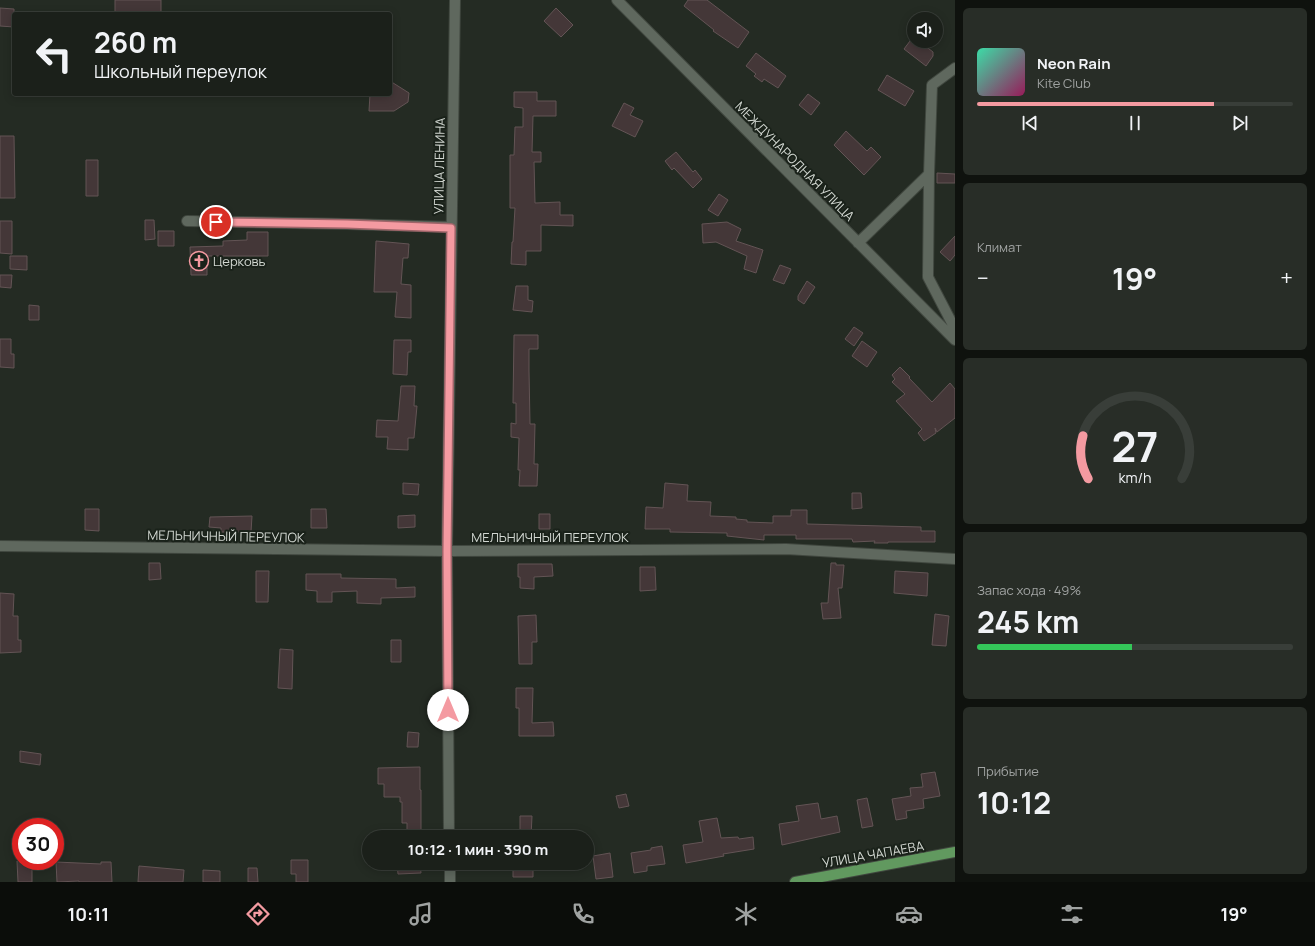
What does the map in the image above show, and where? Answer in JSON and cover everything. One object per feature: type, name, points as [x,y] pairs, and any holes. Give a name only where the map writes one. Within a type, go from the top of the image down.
[{"type":"main road","name":"УЛИЦА ЧАПАЕВА","points":[[795,882],[955,852]]},
{"type":"street","name":"УЛИЦА ЛЕНИНА","points":[[449,830],[447,551],[455,0]]},
{"type":"street","name":"МЕЖДУНАРОДНАЯ УЛИЦА","points":[[617,0],[955,340]]},
{"type":"street","points":[[955,68],[932,85],[928,277],[955,329]]},
{"type":"street","points":[[858,243],[929,174]]},
{"type":"street","points":[[187,221],[451,228]]},
{"type":"street","name":"МЕЛЬНИЧНЫЙ ПЕРЕУЛОК","points":[[0,546],[447,551],[786,549],[955,560]]},
{"type":"street","points":[[450,870],[450,882]]},
{"type":"building","points":[[115,0],[161,0],[161,12],[115,12]]},
{"type":"building","points":[[688,0],[707,0],[749,32],[738,48],[713,31],[714,30],[684,6]]},
{"type":"building","points":[[0,8],[14,9],[14,12],[12,12],[12,27],[0,26]]},
{"type":"building","points":[[556,8],[573,25],[561,37],[544,21]]},
{"type":"building","points":[[907,45],[907,48],[928,48],[933,52],[933,56],[926,66],[904,49]]},
{"type":"building","points":[[756,53],[786,76],[778,88],[764,79],[762,82],[754,76],[756,74],[746,66]]},
{"type":"building","points":[[887,75],[914,91],[905,106],[878,90]]},
{"type":"building","points":[[392,82],[409,93],[408,102],[394,111],[369,111],[370,96],[392,96]]},
{"type":"building","points":[[514,92],[537,92],[537,101],[556,101],[556,116],[533,116],[532,152],[541,152],[541,162],[534,162],[535,203],[560,202],[560,215],[573,215],[573,226],[541,225],[541,251],[526,251],[526,265],[511,264],[515,208],[510,208],[510,155],[514,155],[515,127],[523,127],[523,108],[514,107]]},
{"type":"building","points":[[808,94],[820,103],[811,115],[799,105]]},
{"type":"building","points":[[624,103],[634,108],[630,115],[643,121],[635,137],[612,126]]},
{"type":"building","points":[[846,131],[867,151],[871,147],[881,157],[864,175],[834,145]]},
{"type":"building","points":[[0,136],[14,136],[15,198],[0,198]]},
{"type":"building","points":[[676,152],[693,172],[695,170],[702,179],[693,188],[674,168],[672,170],[665,161]]},
{"type":"building","points":[[86,160],[98,160],[98,196],[86,196]]},
{"type":"building","points":[[937,173],[955,174],[955,183],[937,183]]},
{"type":"building","points":[[719,194],[728,200],[718,216],[708,210]]},
{"type":"building","points":[[145,220],[154,220],[155,239],[145,240]]},
{"type":"building","points":[[0,221],[12,221],[12,254],[0,253]]},
{"type":"building","points":[[727,222],[741,229],[736,241],[763,250],[756,273],[744,269],[747,256],[716,242],[703,243],[702,224]]},
{"type":"building","points":[[158,231],[174,231],[174,246],[158,246]]},
{"type":"building","points":[[247,232],[268,232],[268,256],[207,256],[207,275],[191,275],[190,247],[223,246],[223,241],[247,240]]},
{"type":"building","points":[[955,236],[955,255],[950,261],[940,252]]},
{"type":"building","points":[[376,241],[409,244],[408,258],[403,258],[401,284],[411,285],[411,318],[395,317],[397,292],[374,292]]},
{"type":"building","points":[[10,256],[27,256],[27,270],[10,269]]},
{"type":"building","points":[[780,265],[791,269],[784,284],[773,280]]},
{"type":"building","points":[[0,275],[12,275],[11,288],[0,287]]},
{"type":"building","points":[[807,281],[815,287],[804,304],[798,300],[798,296]]},
{"type":"building","points":[[516,286],[528,286],[528,300],[533,301],[532,312],[513,310]]},
{"type":"building","points":[[29,305],[39,306],[39,320],[29,320]]},
{"type":"building","points":[[854,327],[863,333],[854,346],[845,339]]},
{"type":"building","points":[[514,335],[538,335],[538,349],[529,349],[530,424],[535,424],[534,464],[538,464],[537,486],[519,486],[519,438],[511,437],[511,423],[516,424],[516,403],[513,403]]},
{"type":"building","points":[[0,339],[11,339],[11,354],[14,354],[14,368],[0,367]]},
{"type":"building","points":[[394,340],[411,340],[411,352],[408,352],[407,375],[393,374]]},
{"type":"building","points":[[862,341],[877,352],[867,367],[852,356]]},
{"type":"building","points":[[900,367],[932,402],[950,383],[955,389],[955,418],[937,432],[935,428],[936,433],[924,441],[918,433],[922,429],[896,401],[905,394],[892,382],[895,379],[892,375]]},
{"type":"building","points":[[401,386],[415,386],[414,406],[417,406],[414,438],[408,438],[408,450],[387,449],[388,437],[376,437],[377,420],[398,421]]},
{"type":"building","points":[[403,483],[419,484],[418,495],[403,494]]},
{"type":"building","points":[[665,483],[688,485],[687,501],[711,502],[710,516],[736,517],[736,519],[747,520],[747,522],[773,523],[773,516],[791,516],[791,510],[807,510],[807,524],[921,527],[921,531],[935,531],[935,542],[853,542],[852,539],[796,539],[796,535],[764,535],[764,540],[727,536],[727,533],[670,532],[670,529],[645,529],[646,507],[663,508]]},
{"type":"building","points":[[852,493],[861,493],[862,508],[852,509]]},
{"type":"building","points":[[85,509],[99,509],[99,531],[85,530]]},
{"type":"building","points":[[311,509],[326,509],[327,528],[311,528]]},
{"type":"building","points":[[539,514],[550,514],[550,529],[539,529]]},
{"type":"building","points":[[415,515],[415,527],[398,528],[398,516]]},
{"type":"building","points":[[252,516],[251,532],[221,532],[221,528],[209,527],[210,517]]},
{"type":"building","points":[[149,563],[160,563],[161,579],[149,580]]},
{"type":"building","points":[[831,563],[836,563],[836,565],[844,565],[842,588],[838,588],[841,618],[823,619],[821,603],[828,603]]},
{"type":"building","points":[[518,564],[552,564],[553,576],[534,577],[534,589],[520,588]]},
{"type":"building","points":[[640,567],[655,567],[656,590],[640,591]]},
{"type":"building","points":[[256,571],[269,571],[268,602],[256,602]]},
{"type":"building","points":[[895,571],[928,573],[927,596],[894,593]]},
{"type":"building","points":[[306,574],[341,574],[341,578],[396,579],[396,588],[415,587],[415,597],[381,598],[381,604],[357,603],[357,591],[332,592],[332,602],[317,602],[317,591],[306,590]]},
{"type":"building","points":[[0,593],[14,594],[13,616],[18,616],[18,640],[21,640],[21,652],[0,653]]},
{"type":"building","points":[[935,614],[949,616],[946,646],[932,645]]},
{"type":"building","points":[[536,615],[537,642],[532,642],[532,664],[519,664],[518,616]]},
{"type":"building","points":[[391,640],[401,640],[401,662],[391,662]]},
{"type":"building","points":[[280,649],[293,650],[292,689],[278,688]]},
{"type":"building","points":[[516,688],[533,688],[532,723],[553,722],[554,736],[519,736],[519,708],[516,708]]},
{"type":"building","points":[[408,732],[419,733],[418,747],[407,747]]},
{"type":"building","points":[[20,751],[41,754],[40,765],[20,762]]},
{"type":"building","points":[[420,767],[421,830],[407,830],[407,823],[402,823],[402,802],[400,802],[400,797],[384,797],[384,784],[378,784],[378,768]]},
{"type":"building","points":[[935,772],[940,796],[923,799],[924,808],[906,811],[907,818],[896,820],[892,799],[911,796],[910,788],[923,787],[921,774]]},
{"type":"building","points":[[626,794],[629,806],[619,808],[616,796]]},
{"type":"building","points":[[867,798],[873,826],[862,828],[857,800]]},
{"type":"building","points":[[818,803],[821,819],[837,816],[840,832],[782,845],[779,824],[799,821],[796,806]]},
{"type":"building","points":[[520,816],[532,816],[531,830],[520,830]]},
{"type":"building","points":[[717,818],[721,838],[738,837],[739,839],[753,837],[754,849],[723,854],[724,856],[686,863],[683,845],[703,842],[699,821]]},
{"type":"building","points":[[662,846],[665,864],[647,866],[647,871],[634,873],[631,853],[651,850],[651,848]]},
{"type":"building","points":[[610,853],[613,877],[596,879],[594,856]]},
{"type":"building","points":[[291,860],[308,860],[308,882],[296,882],[296,874],[291,874]]},
{"type":"building","points":[[64,862],[101,864],[101,862],[111,862],[112,882],[57,882],[56,870],[64,870]]},
{"type":"building","points":[[139,866],[184,870],[183,882],[138,882]]},
{"type":"building","points":[[248,868],[257,868],[258,882],[248,882]]},
{"type":"building","points":[[17,870],[32,870],[32,882],[18,882]]},
{"type":"building","points":[[203,870],[220,871],[220,882],[203,882]]},
{"type":"building","points":[[398,870],[421,870],[421,873],[398,874]]},
{"type":"building","points":[[513,870],[533,870],[533,877],[513,877]]},
{"type":"place","name":"Церковь","points":[[199,261]]},
{"type":"route","points":[[216,222],[347,224],[451,228],[447,551],[448,710]]}]
